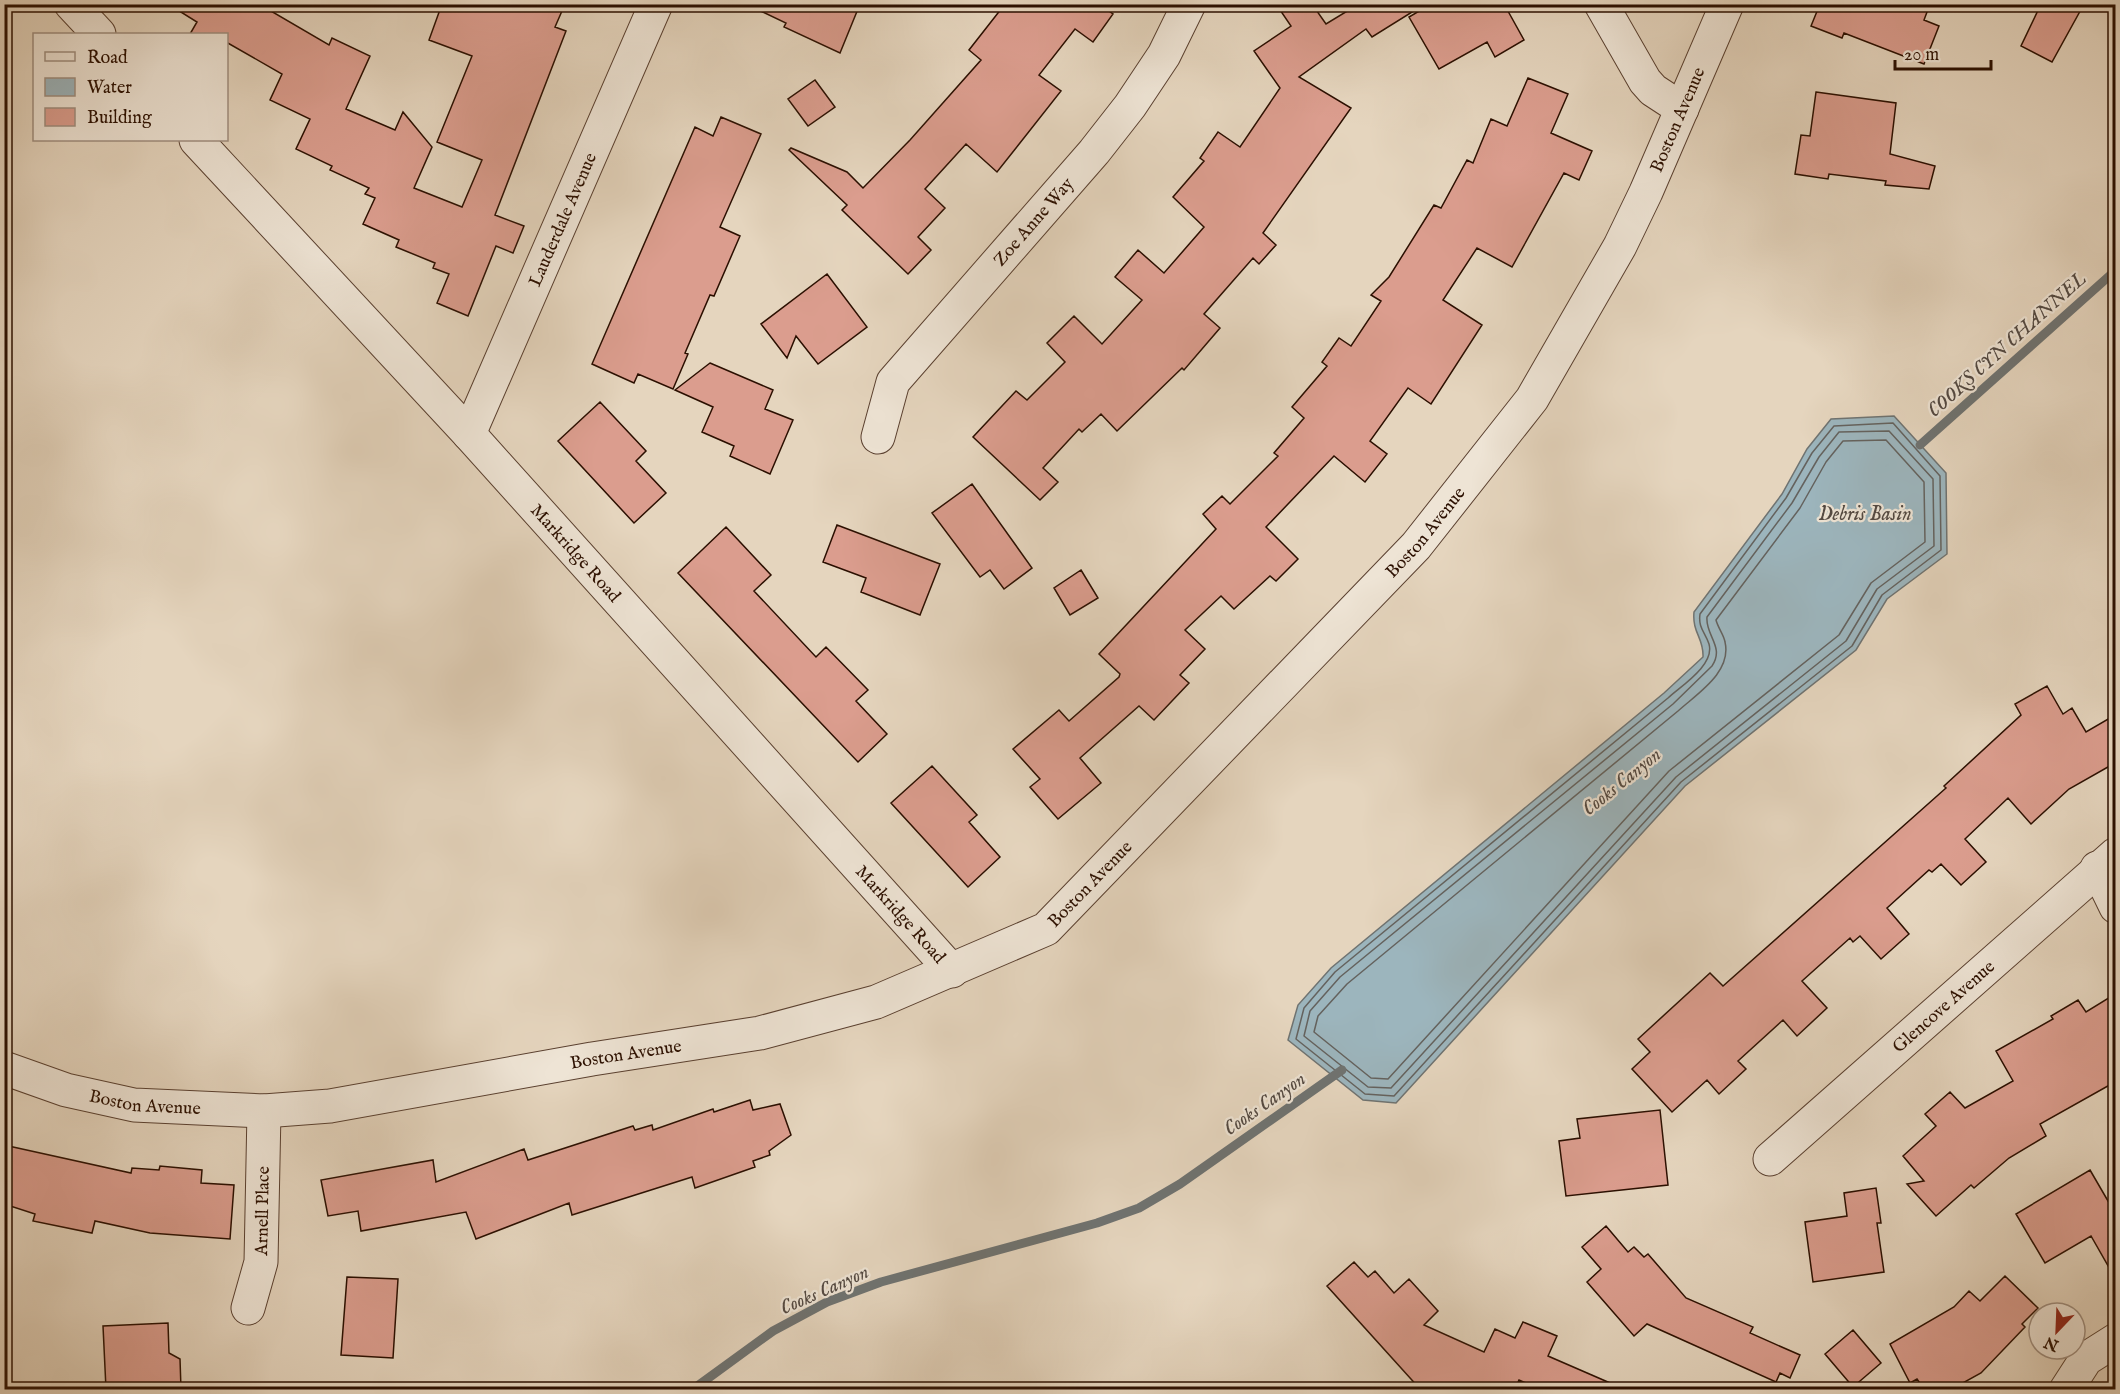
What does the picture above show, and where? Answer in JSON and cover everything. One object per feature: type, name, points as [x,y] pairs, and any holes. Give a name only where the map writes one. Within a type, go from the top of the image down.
[{"type":"street","points":[[71,4],[98,33]]},
{"type":"street","name":"Lauderdale Avenue","points":[[469,434],[656,4]]},
{"type":"street","name":"Zoe Anne Way","points":[[878,437],[893,382],[1094,152],[1130,106],[1164,54],[1189,4]]},
{"type":"street","points":[[1600,4],[1645,81],[1653,90],[1682,109]]},
{"type":"street","name":"Boston Avenue","points":[[4,1068],[66,1090],[135,1105],[264,1111],[330,1106],[592,1059],[760,1033],[876,1002],[1046,929],[1416,546],[1532,399],[1620,246],[1727,4]]},
{"type":"street","name":"Markridge Road","points":[[197,141],[469,434],[952,971]]},
{"type":"street","points":[[2106,861],[2115,907]]},
{"type":"street","name":"Glencove Avenue","points":[[1770,1159],[2106,861]]},
{"type":"street","name":"Arnell Place","points":[[248,1308],[261,1262],[264,1111]]},
{"type":"street","points":[[2066,1389],[2086,1359],[2115,1340]]},
{"type":"water","name":"Debris Basin","points":[[1894,416],[1946,473],[1947,554],[1887,599],[1856,650],[1685,786],[1396,1103],[1363,1100],[1288,1040],[1298,1005],[1331,968],[1664,693],[1703,657],[1694,612],[1782,494],[1807,449],[1831,419]]},
{"type":"building","points":[[168,4],[259,4],[329,45],[332,38],[370,56],[346,109],[395,130],[403,112],[432,147],[414,188],[462,207],[482,160],[437,142],[472,56],[429,40],[442,4],[565,4],[555,27],[566,31],[495,215],[524,226],[513,253],[496,246],[468,316],[437,303],[449,274],[433,268],[435,263],[396,247],[399,240],[363,224],[375,198],[365,194],[369,188],[330,170],[332,166],[296,149],[310,119],[270,100],[282,74],[228,43],[228,33],[191,33],[197,22]]},
{"type":"building","points":[[746,4],[860,4],[840,53],[784,27],[786,23]]},
{"type":"building","points":[[1005,4],[1099,4],[1113,14],[1093,42],[1075,29],[1039,75],[1061,91],[997,172],[966,144],[925,189],[945,208],[918,237],[931,250],[908,274],[842,210],[847,205],[789,150],[791,148],[847,172],[863,188],[910,140],[981,60],[969,50]]},
{"type":"building","points":[[1276,4],[1312,4],[1326,24],[1354,7],[1352,4],[1425,4],[1372,37],[1366,29],[1299,77],[1351,108],[1263,233],[1276,245],[1259,264],[1253,258],[1204,314],[1220,328],[1184,370],[1182,368],[1117,431],[1101,414],[1082,432],[1079,429],[1043,468],[1058,482],[1040,500],[973,437],[1016,391],[1027,400],[1065,362],[1047,343],[1074,316],[1102,344],[1142,300],[1115,277],[1138,250],[1164,273],[1204,227],[1173,197],[1204,161],[1200,158],[1218,132],[1240,147],[1280,88],[1254,51],[1291,26]]},
{"type":"building","points":[[1431,4],[1504,4],[1524,40],[1495,57],[1487,42],[1439,69],[1409,17]]},
{"type":"building","points":[[1820,4],[1930,4],[1924,20],[1939,26],[1924,64],[1844,33],[1842,38],[1811,26]]},
{"type":"building","points":[[2041,4],[2084,4],[2052,62],[2021,46]]},
{"type":"building","points":[[1528,78],[1568,94],[1551,133],[1592,151],[1579,180],[1564,173],[1512,267],[1477,248],[1443,300],[1482,325],[1431,404],[1408,388],[1370,441],[1387,454],[1365,482],[1334,456],[1266,527],[1298,559],[1276,581],[1270,576],[1234,609],[1221,596],[1185,630],[1205,649],[1180,675],[1189,683],[1154,720],[1139,706],[1080,758],[1101,783],[1058,819],[1030,787],[1040,779],[1013,749],[1059,710],[1069,721],[1119,677],[1120,674],[1099,654],[1216,529],[1203,514],[1222,496],[1230,504],[1278,456],[1274,453],[1304,418],[1292,407],[1327,366],[1322,362],[1339,338],[1351,346],[1381,301],[1371,295],[1389,277],[1434,205],[1441,208],[1467,160],[1473,163],[1491,119],[1507,126]]},
{"type":"building","points":[[815,80],[835,107],[808,126],[788,99]]},
{"type":"building","points":[[1816,92],[1896,103],[1890,154],[1935,166],[1929,189],[1885,185],[1886,181],[1829,174],[1828,179],[1795,174],[1801,135],[1810,136]]},
{"type":"building","points":[[721,117],[761,134],[720,227],[740,236],[714,296],[710,295],[685,353],[688,354],[673,389],[638,374],[634,383],[592,364],[695,127],[713,136]]},
{"type":"building","points":[[827,274],[867,327],[818,364],[796,336],[787,358],[761,324]]},
{"type":"building","points":[[710,363],[773,390],[765,409],[793,420],[770,474],[730,456],[734,446],[702,432],[713,407],[675,390]]},
{"type":"building","points":[[600,402],[646,451],[636,461],[666,493],[634,523],[558,441]]},
{"type":"building","points":[[972,484],[1032,568],[1004,589],[990,570],[980,577],[932,513]]},
{"type":"building","points":[[837,525],[940,564],[920,615],[861,592],[866,578],[823,562]]},
{"type":"building","points":[[726,527],[771,575],[754,591],[816,657],[826,647],[868,690],[856,701],[887,734],[858,762],[678,573]]},
{"type":"building","points":[[1081,570],[1098,598],[1070,615],[1054,588]]},
{"type":"building","points":[[2047,686],[2063,714],[2072,708],[2086,732],[2115,715],[2115,763],[2069,789],[2031,824],[2008,798],[1965,839],[1986,862],[1961,885],[1941,864],[1932,872],[1929,870],[1887,908],[1909,934],[1881,959],[1860,936],[1853,942],[1850,938],[1802,981],[1827,1008],[1797,1036],[1783,1020],[1738,1061],[1746,1069],[1719,1094],[1707,1080],[1672,1112],[1632,1069],[1650,1052],[1638,1039],[1710,973],[1723,986],[1946,788],[1944,786],[2021,715],[2015,704]]},
{"type":"building","points":[[932,766],[977,815],[969,822],[1000,857],[968,887],[891,803]]},
{"type":"building","points":[[2115,994],[2115,1082],[2040,1124],[2046,1136],[2009,1158],[1974,1188],[1971,1185],[1936,1216],[1907,1184],[1924,1181],[1903,1156],[1936,1126],[1925,1114],[1950,1092],[1965,1108],[2013,1081],[1996,1051],[2053,1019],[2051,1016],[2078,1000],[2086,1012]]},
{"type":"building","points":[[750,1100],[753,1110],[780,1104],[791,1135],[769,1151],[770,1155],[753,1161],[755,1167],[695,1188],[692,1177],[572,1215],[569,1203],[476,1239],[466,1212],[361,1231],[358,1211],[328,1216],[321,1180],[433,1160],[436,1182],[524,1149],[528,1160],[633,1126],[635,1130],[652,1125],[653,1130],[713,1109],[714,1112]]},
{"type":"building","points":[[1660,1110],[1668,1185],[1566,1196],[1559,1141],[1580,1138],[1577,1119]]},
{"type":"building","points":[[4,1145],[131,1173],[132,1168],[159,1170],[160,1166],[202,1170],[201,1183],[234,1185],[230,1239],[150,1233],[95,1221],[92,1233],[33,1221],[35,1214],[4,1204]]},
{"type":"building","points":[[2090,1170],[2115,1213],[2115,1278],[2091,1236],[2045,1263],[2016,1214]]},
{"type":"building","points":[[1876,1188],[1881,1223],[1877,1223],[1884,1272],[1813,1282],[1805,1222],[1847,1216],[1844,1193]]},
{"type":"building","points":[[1606,1226],[1628,1252],[1634,1247],[1644,1257],[1648,1254],[1686,1298],[1753,1327],[1750,1333],[1800,1355],[1790,1378],[1780,1373],[1776,1382],[1647,1324],[1634,1336],[1587,1282],[1601,1269],[1582,1247]]},
{"type":"building","points":[[1354,1262],[1368,1277],[1375,1271],[1394,1293],[1409,1279],[1438,1311],[1424,1325],[1484,1352],[1495,1329],[1515,1338],[1523,1322],[1557,1336],[1548,1356],[1624,1389],[1540,1389],[1519,1380],[1515,1389],[1420,1389],[1327,1286]]},
{"type":"building","points":[[2005,1276],[2031,1301],[2027,1301],[2027,1319],[2022,1324],[2025,1327],[1981,1373],[1952,1389],[1924,1389],[1917,1379],[1910,1383],[1890,1344],[1954,1307],[1969,1291],[1980,1301]]},
{"type":"building","points":[[347,1277],[398,1279],[393,1358],[341,1355]]},
{"type":"building","points":[[168,1323],[169,1353],[180,1359],[181,1389],[106,1389],[103,1326]]},
{"type":"building","points":[[1853,1330],[1881,1363],[1853,1387],[1825,1354]]},
{"type":"waterway","name":"COOKS CYN CHANNEL","points":[[1920,445],[2116,270]]},
{"type":"waterway","name":"Cooks Canyon","points":[[692,1390],[773,1331],[827,1302],[881,1282],[1097,1223],[1139,1208],[1180,1184],[1342,1070]]}]
